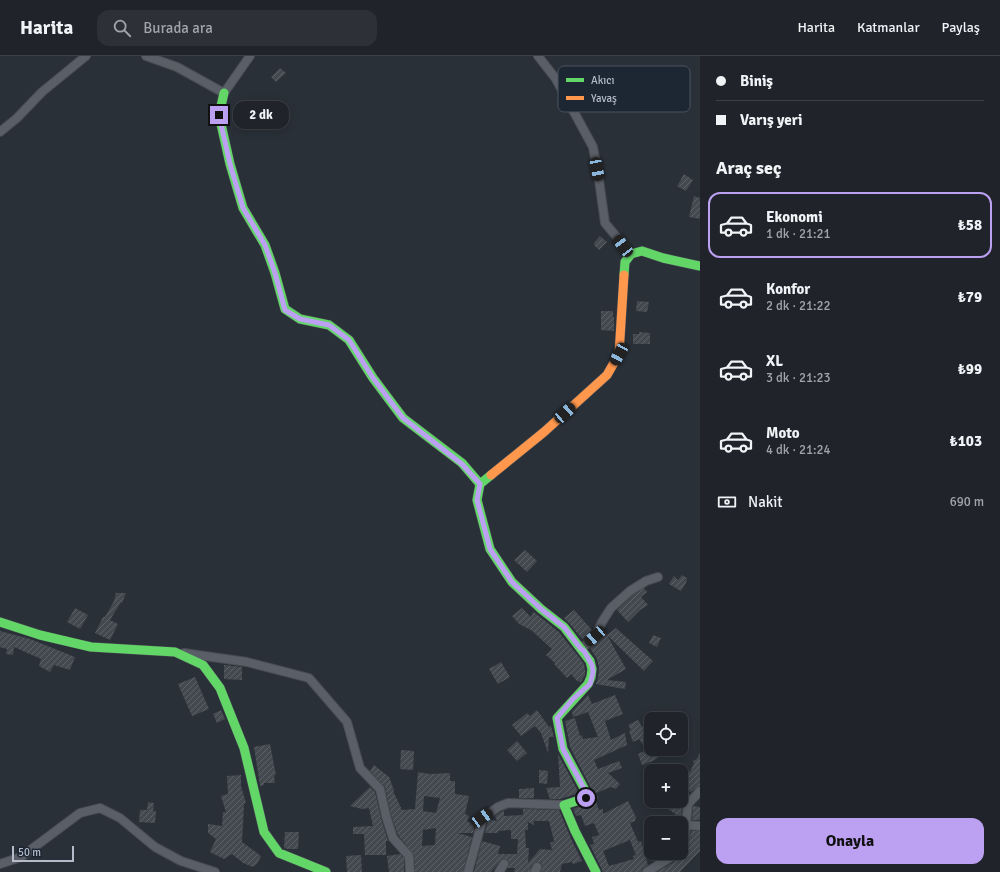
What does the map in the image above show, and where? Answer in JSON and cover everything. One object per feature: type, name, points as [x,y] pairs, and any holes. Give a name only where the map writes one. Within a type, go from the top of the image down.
[{"type":"street","points":[[0,132],[17,118],[42,92],[86,56]]},
{"type":"street","points":[[146,56],[178,67],[224,93]]},
{"type":"street","points":[[250,56],[224,93],[219,115],[230,164],[243,208],[265,245],[275,273],[285,310],[300,319],[329,325],[349,340],[373,378],[403,418],[462,464],[480,484]]},
{"type":"street","points":[[538,56],[558,83]]},
{"type":"street","points":[[574,112],[593,147],[600,180],[605,223],[630,254]]},
{"type":"street","points":[[468,872],[482,818],[498,807],[508,803],[564,805],[586,798],[586,792],[563,749],[557,718],[573,699],[590,684],[593,672],[592,665],[584,651],[564,627],[541,609],[512,582],[490,549],[477,500],[480,484],[544,432],[607,375],[619,354],[625,262],[630,254],[642,251],[662,258],[700,266]]},
{"type":"street","points":[[581,649],[595,636],[611,608],[630,591],[658,577]]},
{"type":"street","points":[[0,622],[40,635],[91,647],[175,652],[247,662],[309,678],[347,722],[360,768],[380,789],[393,838],[409,856],[410,872]]},
{"type":"street","points":[[175,652],[203,666],[220,688],[244,748],[264,832],[279,853],[326,872]]},
{"type":"street","points":[[687,816],[688,804],[700,791]]},
{"type":"street","points":[[564,805],[596,872]]},
{"type":"street","points":[[0,864],[21,856],[80,813],[100,808],[120,818],[155,847],[181,861],[215,872]]},
{"type":"street","points":[[688,825],[700,826]]},
{"type":"street","points":[[647,872],[668,860]]},
{"type":"street","points":[[499,872],[504,864]]},
{"type":"building","points":[[280,68],[286,73],[276,82],[271,77]]},
{"type":"building","points":[[684,174],[693,180],[686,191],[677,186]]},
{"type":"building","points":[[694,196],[700,198],[700,219],[689,217]]},
{"type":"building","points":[[600,236],[607,242],[599,250],[594,243]]},
{"type":"building","points":[[637,301],[649,302],[647,312],[636,311]]},
{"type":"building","points":[[601,311],[613,311],[614,331],[601,330]]},
{"type":"building","points":[[639,332],[650,333],[650,344],[633,344],[633,334],[639,334]]},
{"type":"building","points":[[525,550],[537,561],[527,572],[514,560]]},
{"type":"building","points":[[682,575],[687,578],[681,591],[669,584],[674,576],[678,580]]},
{"type":"building","points":[[644,588],[647,592],[641,597],[648,605],[640,610],[628,622],[617,610],[633,595]]},
{"type":"building","points":[[116,593],[126,593],[122,603],[121,602],[110,620],[118,624],[110,640],[95,633],[103,617],[105,617],[114,601]]},
{"type":"building","points":[[75,608],[88,615],[80,629],[67,622]]},
{"type":"building","points":[[522,608],[531,617],[533,612],[535,613],[559,632],[584,664],[585,675],[581,682],[577,681],[571,674],[567,678],[554,664],[555,663],[546,655],[552,649],[531,630],[519,624],[512,616]]},
{"type":"building","points":[[574,610],[592,630],[583,640],[564,618]]},
{"type":"building","points":[[616,628],[653,661],[644,671],[607,635]]},
{"type":"building","points":[[604,630],[626,669],[607,680],[626,682],[625,689],[596,684],[599,668],[597,659],[590,648],[599,640]]},
{"type":"building","points":[[0,631],[30,639],[75,657],[70,670],[54,665],[50,672],[39,666],[41,659],[14,647],[13,655],[6,654],[7,649],[0,647]]},
{"type":"building","points":[[653,635],[661,638],[657,647],[649,643]]},
{"type":"building","points":[[501,662],[510,677],[498,684],[489,669]]},
{"type":"building","points":[[224,665],[242,667],[242,680],[224,679]]},
{"type":"building","points":[[195,677],[209,709],[192,716],[178,684]]},
{"type":"building","points":[[588,695],[592,704],[615,695],[623,714],[605,721],[611,740],[625,733],[627,745],[594,760],[598,769],[619,761],[622,768],[608,773],[620,784],[616,789],[611,787],[596,793],[598,798],[595,799],[599,810],[603,809],[603,814],[628,801],[636,817],[635,821],[630,823],[638,842],[641,841],[644,851],[644,860],[647,860],[648,865],[642,869],[642,872],[603,872],[590,845],[594,844],[592,837],[599,835],[594,823],[585,826],[581,815],[576,816],[573,809],[591,802],[593,792],[570,747],[565,721],[575,718],[580,736],[582,735],[583,739],[598,737],[588,712],[573,717],[572,712]],"holes":[[[630,840],[636,855],[633,856],[634,859],[609,866],[603,851]]]},
{"type":"building","points":[[221,710],[225,719],[217,723],[213,714]]},
{"type":"building","points":[[537,710],[549,727],[551,726],[554,737],[549,737],[548,753],[541,733],[535,726],[521,736],[512,725],[527,713],[530,716]]},
{"type":"building","points":[[638,720],[644,729],[644,746],[639,739],[633,742],[629,731],[631,730],[628,725]]},
{"type":"building","points":[[517,741],[527,753],[517,761],[507,750]]},
{"type":"building","points":[[270,744],[276,775],[274,775],[275,783],[264,783],[264,785],[260,786],[254,747]]},
{"type":"building","points":[[401,750],[414,751],[413,770],[400,769]]},
{"type":"building","points":[[644,751],[644,756],[660,756],[653,761],[642,765],[638,754]]},
{"type":"building","points":[[700,753],[700,785],[691,792],[688,790],[688,775],[694,764],[693,761],[697,759]]},
{"type":"building","points":[[558,754],[579,793],[560,799],[550,799],[546,788],[560,787]]},
{"type":"building","points":[[374,765],[389,777],[394,790],[393,791],[402,810],[415,809],[418,772],[430,774],[450,773],[450,781],[455,781],[455,794],[469,796],[465,814],[469,816],[467,821],[475,825],[473,833],[457,833],[472,837],[463,872],[415,872],[414,855],[398,835],[391,815],[385,787],[370,771]],"holes":[[[424,796],[440,798],[436,813],[423,811]],[[436,828],[435,845],[422,846],[423,830]]]},
{"type":"building","points":[[539,770],[548,771],[547,784],[539,783]]},
{"type":"building","points":[[241,775],[241,786],[246,803],[244,804],[242,842],[261,856],[257,864],[253,867],[243,863],[232,854],[224,859],[210,852],[216,839],[208,833],[208,824],[222,826],[223,812],[226,812],[221,796],[228,794],[227,776]]},
{"type":"building","points":[[370,787],[375,792],[388,841],[386,841],[386,855],[365,855],[364,834],[353,834],[353,827],[373,826],[369,808],[362,809],[350,806]]},
{"type":"building","points":[[534,788],[534,798],[519,798],[519,789]]},
{"type":"building","points":[[148,802],[154,803],[153,811],[156,811],[155,823],[139,822],[140,810],[147,810]]},
{"type":"building","points":[[693,806],[700,807],[700,820],[692,820]]},
{"type":"building","points":[[667,808],[682,808],[681,816],[678,816]]},
{"type":"building","points":[[523,809],[559,810],[582,861],[573,864],[572,862],[562,864],[560,872],[541,872],[541,863],[537,862],[532,865],[530,872],[514,872],[515,868],[508,868],[509,862],[504,859],[500,861],[491,872],[474,872],[482,841],[500,846],[498,854],[517,854],[518,839],[511,839],[511,830],[498,831],[498,833],[485,833],[488,821],[497,821],[495,816],[504,811],[504,816],[523,815]],"holes":[[[534,821],[549,821],[554,841],[550,843],[552,850],[540,849],[528,863],[529,848],[526,848],[525,830],[528,830],[528,822],[534,825]]]},
{"type":"building","points":[[691,831],[700,831],[700,851],[680,872],[657,872],[676,860],[688,860],[688,848]]},
{"type":"building","points":[[285,832],[299,832],[298,849],[284,848]]},
{"type":"building","points":[[400,854],[404,858],[404,872],[389,872],[387,856]]},
{"type":"building","points":[[361,855],[362,872],[347,872],[346,856]]},
{"type":"traffic: fast","points":[[224,93],[219,115],[230,164],[243,208],[265,245],[285,309],[300,319],[329,325],[349,340],[373,378],[403,418],[462,463],[480,484]]},
{"type":"traffic: fast","points":[[624,275],[625,262],[631,254],[642,251],[663,258],[700,266]]},
{"type":"traffic: fast","points":[[491,475],[480,484],[477,500],[490,549],[512,582],[541,609],[564,627],[590,661],[592,669],[588,684],[557,718],[563,749],[586,792],[586,798],[564,805],[575,831],[596,872]]},
{"type":"traffic: fast","points":[[0,622],[40,635],[91,647],[175,652],[203,665],[220,688],[244,748],[264,832],[279,853],[326,872]]},
{"type":"traffic: slow","points":[[491,475],[544,432],[607,375],[619,354],[624,275]]},
{"type":"route","points":[[219,115],[230,164],[243,208],[265,245],[275,273],[285,310],[300,319],[329,325],[349,340],[373,378],[403,418],[462,464],[480,484],[477,500],[480,516],[490,549],[512,582],[541,609],[564,627],[584,651],[592,665],[593,672],[590,684],[573,699],[557,718],[563,749],[586,792],[586,798]]}]
